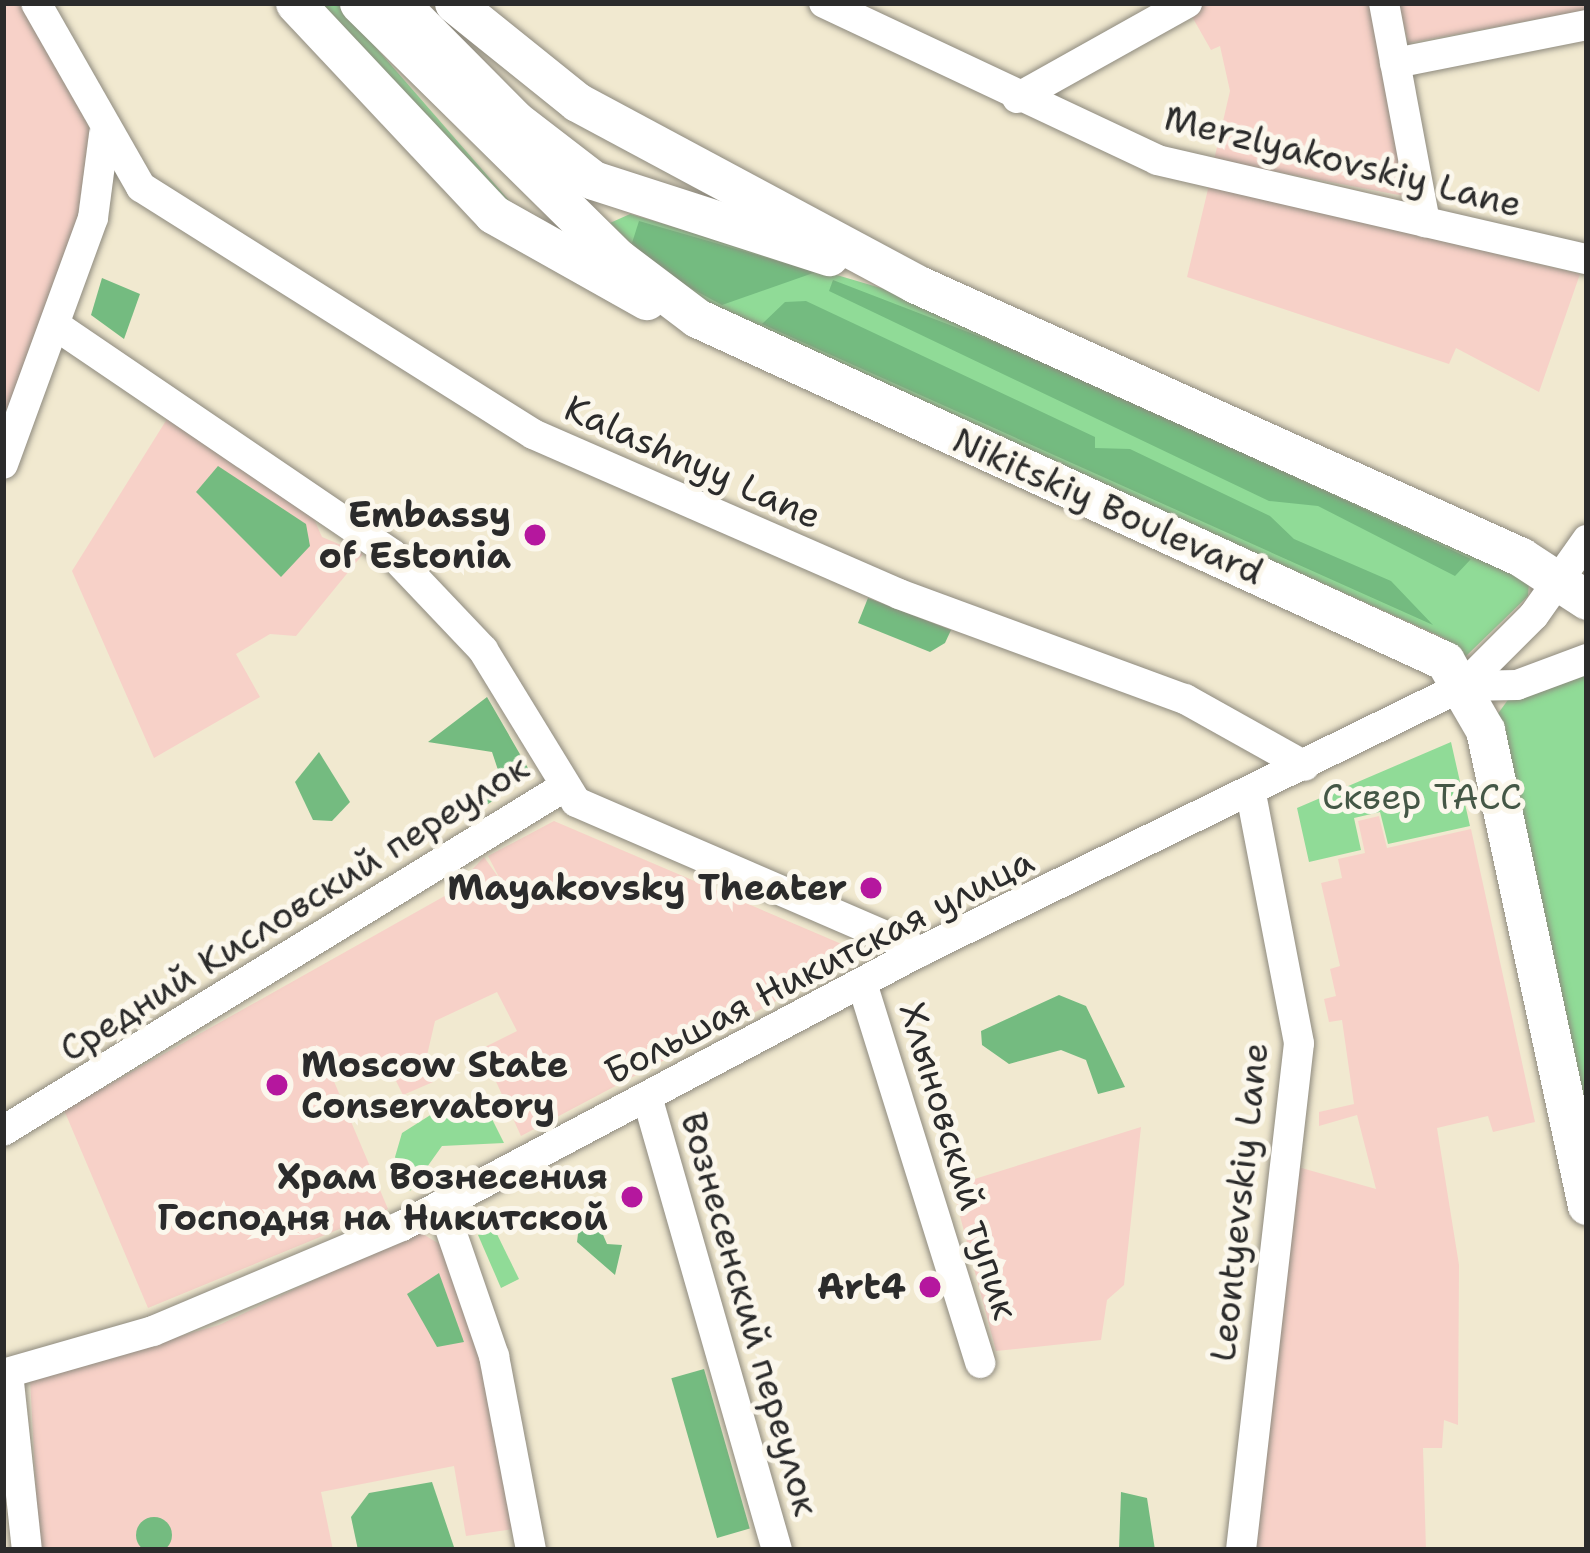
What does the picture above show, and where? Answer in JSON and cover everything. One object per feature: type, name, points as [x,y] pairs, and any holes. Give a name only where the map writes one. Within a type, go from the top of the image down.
[{"type":"main road","name":"Nikitskiy Boulevard","points":[[295,3],[525,238],[1371,620],[1436,654],[1463,686],[1485,730],[1587,1205]]},
{"type":"main road","name":"Nikitskiy Boulevard","points":[[359,3],[542,165],[697,318]]},
{"type":"main road","name":"Nikitskiy Boulevard","points":[[399,3],[542,165],[656,209],[914,284]]},
{"type":"main road","name":"Nikitskiy Boulevard","points":[[454,3],[578,102],[914,284],[1574,590]]},
{"type":"main road","points":[[525,238],[549,238],[557,224],[542,165],[596,165],[612,152],[610,132],[578,102]]},
{"type":"street","name":"Kalashnyy Lane","points":[[36,3],[104,135],[141,188],[533,434],[899,594],[1185,699],[1305,766]]},
{"type":"street","name":"Merzlyakovskiy Lane","points":[[824,3],[1017,98],[1157,160],[1587,259]]},
{"type":"street","points":[[1017,98],[1187,3]]},
{"type":"street","points":[[1384,3],[1425,222]]},
{"type":"street","points":[[1395,63],[1587,25]]},
{"type":"street","points":[[3,464],[58,327],[94,218],[104,135]]},
{"type":"street","points":[[58,327],[407,568],[483,650],[564,787],[604,818],[921,951]]},
{"type":"street","points":[[1463,686],[1574,590],[1587,540]]},
{"type":"street","points":[[1463,686],[1517,685],[1587,659]]},
{"type":"street","name":"Большая Никитская улица","points":[[5,1373],[153,1331],[442,1205],[648,1100],[921,951],[1251,794],[1463,686]]},
{"type":"street","name":"Средний Кисловский переулок","points":[[3,1131],[564,787]]},
{"type":"street","name":"Leontyevskiy Lane","points":[[1241,1550],[1299,1043],[1251,794]]},
{"type":"street","name":"Хлыновский тупик","points":[[862,983],[980,1363]]},
{"type":"street","name":"Вознесенский переулок","points":[[648,1100],[777,1550]]},
{"type":"street","points":[[442,1205],[494,1356],[531,1550]]},
{"type":"street","points":[[5,1373],[26,1550]]},
{"type":"shaded area","points":[[3,3],[22,3],[73,94],[92,134],[93,176],[3,429]]},
{"type":"shaded area","points":[[1208,3],[1371,3],[1404,196],[1214,160],[1230,91],[1220,46],[1211,50],[1190,13]]},
{"type":"shaded area","points":[[1399,3],[1587,3],[1587,10],[1408,43]]},
{"type":"shaded area","points":[[1209,185],[1580,274],[1539,392],[1456,348],[1449,364],[1187,277]]},
{"type":"shaded area","points":[[167,419],[314,519],[322,537],[363,554],[296,636],[270,634],[236,654],[260,697],[154,758],[72,571]]},
{"type":"shaded area","points":[[1379,816],[1387,848],[1471,829],[1535,1122],[1493,1132],[1488,1116],[1437,1128],[1459,1265],[1458,1425],[1444,1420],[1442,1448],[1423,1448],[1426,1550],[1256,1550],[1298,1167],[1376,1189],[1357,1115],[1319,1126],[1319,1112],[1354,1104],[1342,1020],[1329,1022],[1324,999],[1336,996],[1330,969],[1340,966],[1321,883],[1342,878],[1338,859],[1365,853],[1358,821]]},
{"type":"shaded area","points":[[554,821],[865,954],[521,1136],[481,1049],[517,1031],[497,992],[435,1021],[425,1064],[433,1082],[403,1095],[394,1077],[360,1059],[330,1072],[388,1209],[148,1308],[64,1110],[450,893],[484,857],[501,881],[488,856]]},
{"type":"shaded area","points":[[1141,1127],[1124,1285],[1107,1300],[1101,1340],[996,1351],[952,1186]]},
{"type":"shaded area","points":[[418,1231],[441,1245],[485,1365],[513,1529],[466,1536],[454,1466],[321,1492],[333,1550],[39,1550],[30,1379],[219,1325]]},
{"type":"green space","points":[[312,3],[337,3],[527,221]]},
{"type":"green space","points":[[630,214],[891,291],[1477,555],[1529,583],[1528,596],[1465,657],[1444,638],[685,296],[610,223]]},
{"type":"green space","points":[[639,221],[816,272],[722,305],[657,270],[632,243]]},
{"type":"green space","points":[[102,278],[140,294],[124,339],[91,315]]},
{"type":"green space","points":[[833,280],[1054,365],[1471,559],[1455,576],[1318,506],[1269,501],[829,291]]},
{"type":"green space","points":[[806,301],[1095,437],[1095,448],[1130,449],[1270,516],[1294,539],[1391,581],[1433,625],[762,324],[785,302]]},
{"type":"green space","points":[[218,466],[306,524],[310,546],[281,577],[196,492]]},
{"type":"green space","points":[[868,598],[951,630],[945,643],[930,652],[858,623]]},
{"type":"green space","points":[[1587,667],[1587,1127],[1497,715],[1510,697]]},
{"type":"green space","points":[[487,697],[532,775],[482,808],[473,800],[500,776],[492,752],[428,742]]},
{"type":"green space","name":"Сквер ТАСС","points":[[1451,742],[1470,826],[1388,844],[1380,812],[1354,818],[1361,850],[1309,862],[1297,808]]},
{"type":"green space","points":[[319,752],[350,802],[332,821],[313,820],[295,782]]},
{"type":"green space","points":[[1059,995],[1086,1006],[1125,1087],[1098,1094],[1086,1060],[1061,1050],[1009,1064],[982,1045],[981,1031]]},
{"type":"green space","points":[[451,1102],[489,1113],[504,1143],[442,1146],[410,1191],[395,1157],[402,1133]]},
{"type":"green space","points":[[598,1223],[607,1244],[622,1245],[615,1275],[577,1242],[579,1226]]},
{"type":"green space","points":[[494,1228],[519,1279],[501,1288],[478,1235]]},
{"type":"green space","points":[[439,1273],[464,1342],[437,1347],[407,1294]]},
{"type":"green space","points":[[704,1369],[750,1529],[717,1538],[671,1378]]},
{"type":"green space","points":[[432,1482],[455,1550],[358,1550],[351,1517],[369,1493]]},
{"type":"green space","points":[[1121,1492],[1147,1498],[1155,1550],[1119,1550]]},
{"type":"green space","points":[[154,1517],[167,1522],[172,1535],[167,1548],[154,1553],[141,1548],[136,1535],[141,1522]]},
{"type":"place","name":"Embassy of Estonia","points":[[535,535]]},
{"type":"place","name":"Mayakovsky Theater","points":[[871,888]]},
{"type":"place","name":"Moscow State Conservatory","points":[[277,1085]]},
{"type":"place","name":"Храм Вознесения Господня на Никитской","points":[[632,1197]]},
{"type":"place","name":"Art4","points":[[930,1287]]}]
